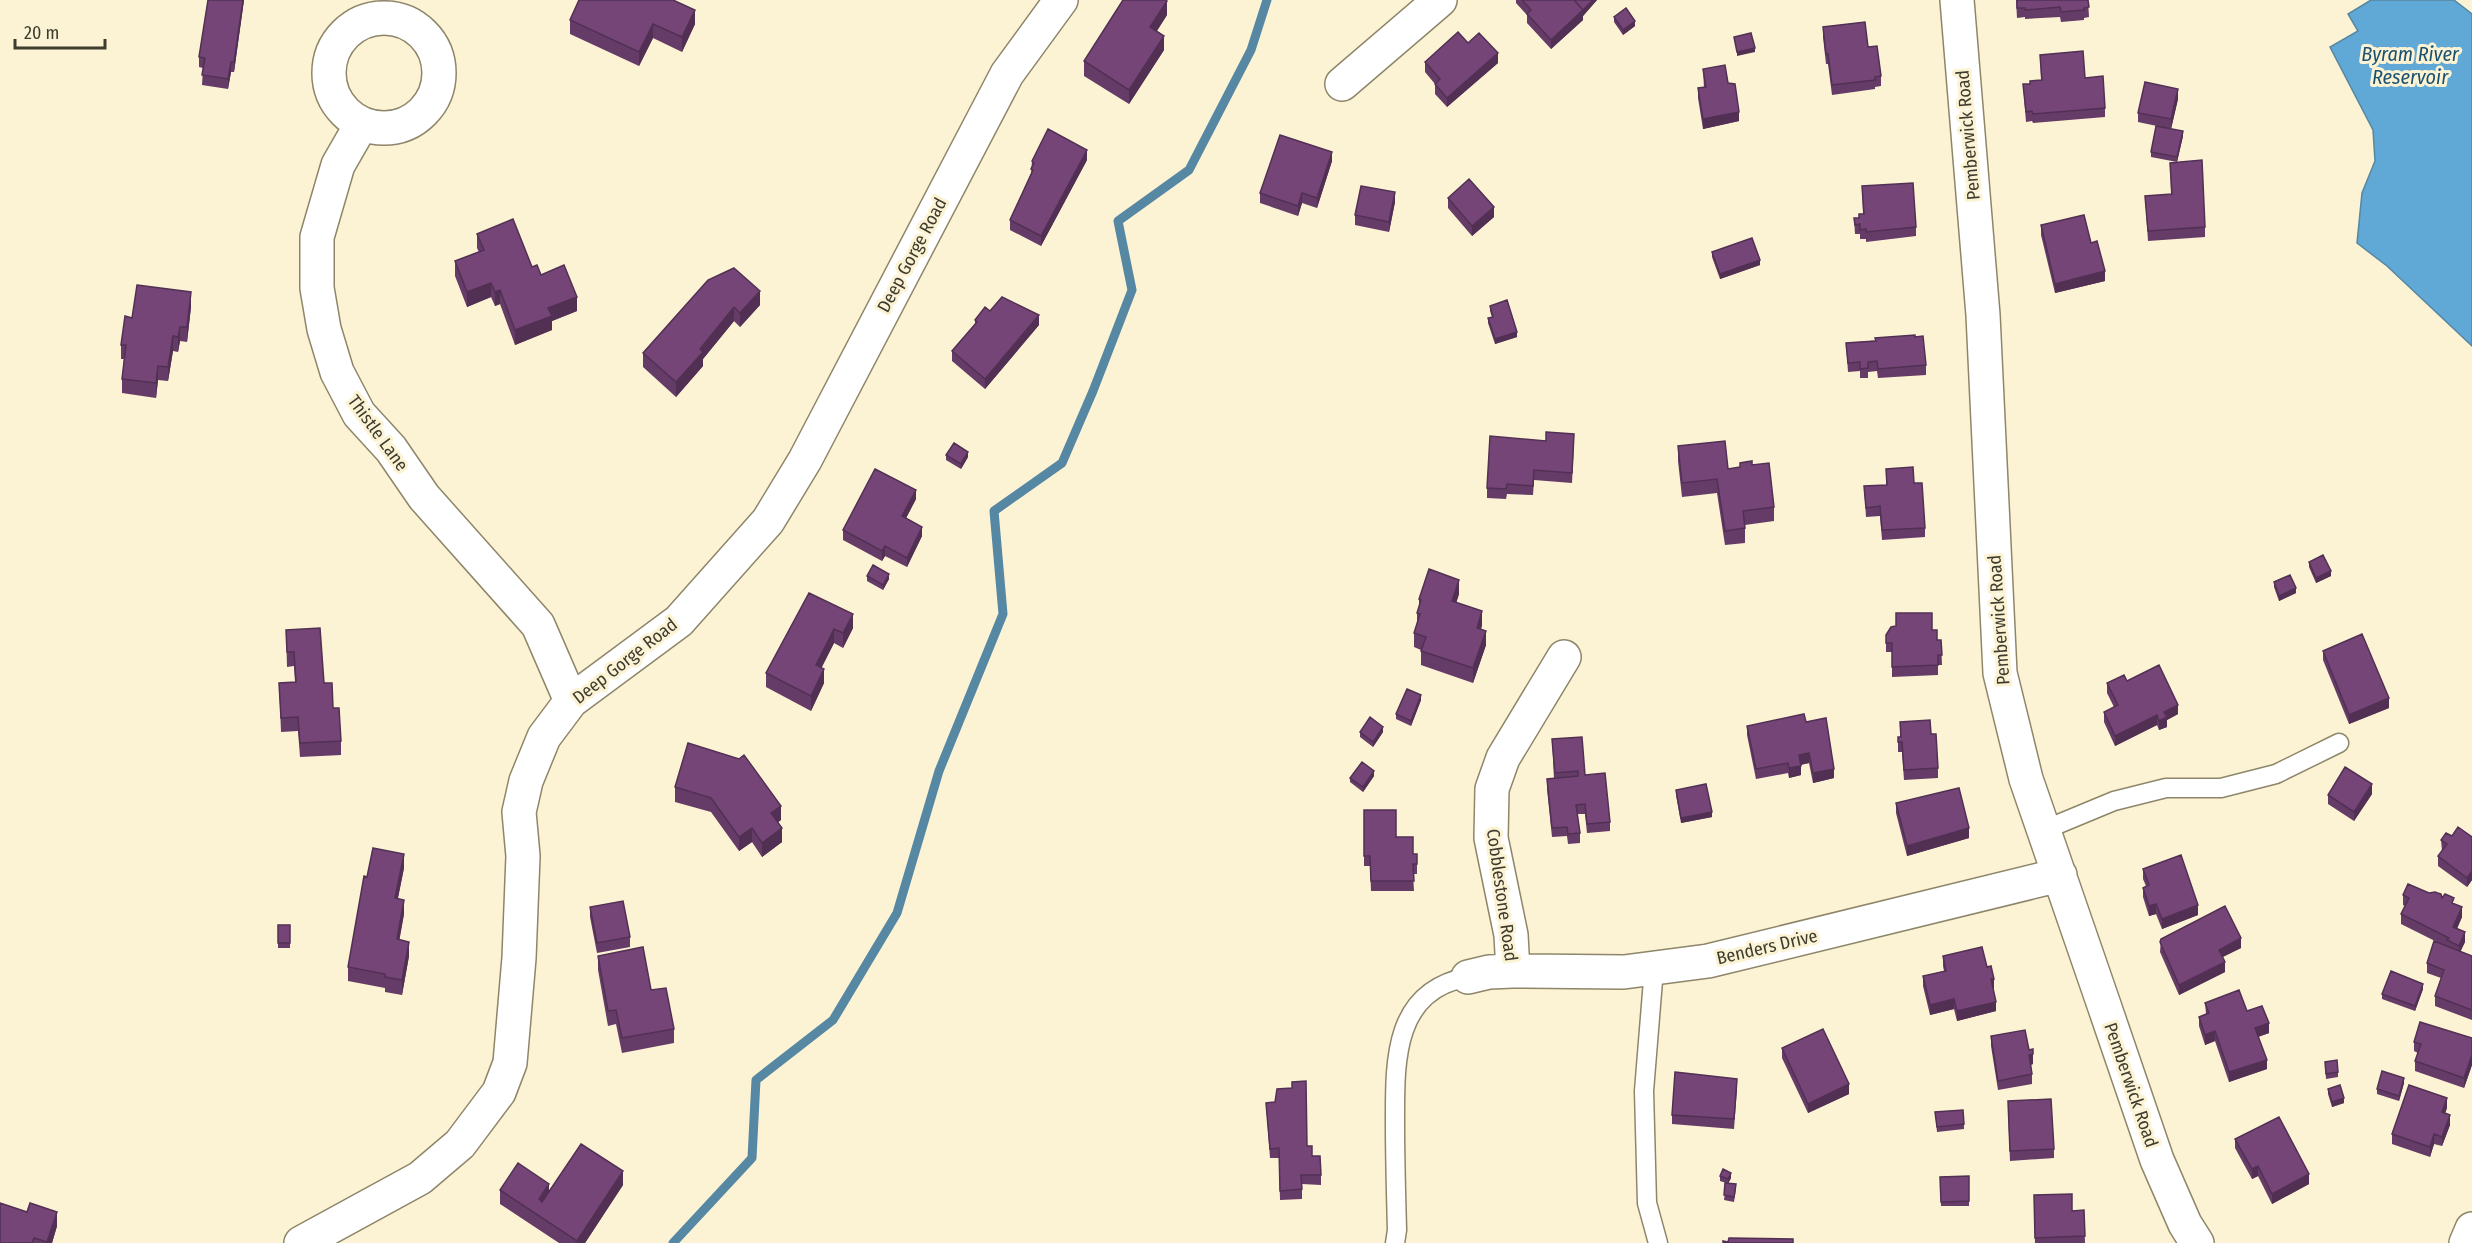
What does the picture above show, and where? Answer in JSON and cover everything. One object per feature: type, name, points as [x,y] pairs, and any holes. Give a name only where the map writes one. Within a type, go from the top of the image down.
[{"type":"street","name":"Deep Gorge Road","points":[[301,1243],[420,1178],[460,1144],[500,1092],[510,1063],[519,958],[523,856],[519,812],[526,780],[544,737],[571,701],[679,621],[768,521],[805,460],[1007,74],[1061,0]]},
{"type":"street","points":[[1342,84],[1440,0]]},
{"type":"street","name":"Pemberwick Road","points":[[1957,0],[1983,315],[2000,673],[2026,779],[2157,1160],[2197,1243]]},
{"type":"street","name":"Thistle Lane","points":[[362,124],[338,165],[317,237],[317,288],[324,329],[337,372],[359,414],[391,449],[424,497],[538,626],[571,701]]},
{"type":"street","name":"Cobblestone Road","points":[[1513,971],[1511,935],[1491,838],[1492,789],[1503,758],[1564,657]]},
{"type":"street","name":"Benders Drive","points":[[1468,977],[1489,972],[1513,971],[1624,972],[1720,958],[2060,875]]},
{"type":"street","points":[[2466,1243],[2472,1229]]},
{"type":"lane","points":[[2044,830],[2114,801],[2166,788],[2221,788],[2276,774],[2338,743]]},
{"type":"lane","points":[[1654,968],[1644,1091],[1647,1203],[1658,1243]]},
{"type":"lane","points":[[1395,1243],[1397,1230],[1395,1075],[1399,1048],[1406,1023],[1415,1007],[1428,992],[1449,981],[1468,977]]},
{"type":"water","name":"Byram River Reservoir","points":[[2371,0],[2454,0],[2472,14],[2472,346],[2387,266],[2357,243],[2362,193],[2375,161],[2373,130],[2330,47],[2358,31],[2348,14]]},
{"type":"building","points":[[208,0],[243,0],[234,62],[231,62],[228,79],[202,75],[205,58],[199,57]]},
{"type":"building","points":[[579,0],[673,0],[695,10],[682,37],[653,24],[639,52],[570,20]]},
{"type":"building","points":[[1123,0],[1167,1],[1150,27],[1164,36],[1129,90],[1084,61]]},
{"type":"building","points":[[1522,0],[1574,0],[1583,10],[1551,40],[1527,14],[1531,10]]},
{"type":"building","points":[[1574,0],[1593,0],[1583,10]]},
{"type":"building","points":[[2017,0],[2088,0],[2089,7],[2084,10],[2061,12],[2060,7],[2025,10],[2025,8],[2017,8]]},
{"type":"building","points":[[1626,8],[1635,21],[1623,30],[1614,17]]},
{"type":"building","points":[[1865,22],[1868,47],[1877,46],[1881,76],[1875,77],[1875,80],[1832,85],[1823,27]]},
{"type":"building","points":[[1458,32],[1468,43],[1479,33],[1498,53],[1447,98],[1435,84],[1440,79],[1425,62]]},
{"type":"building","points":[[1751,33],[1755,48],[1737,52],[1734,37]]},
{"type":"building","points":[[2083,51],[2085,78],[2103,76],[2105,108],[2033,114],[2032,111],[2026,112],[2023,84],[2042,80],[2040,55]]},
{"type":"building","points":[[1725,65],[1728,83],[1735,84],[1739,112],[1703,119],[1698,88],[1706,87],[1703,69]]},
{"type":"building","points":[[2145,82],[2178,89],[2171,119],[2138,113]]},
{"type":"building","points":[[2156,126],[2183,131],[2177,157],[2151,152]]},
{"type":"building","points":[[1048,129],[1087,150],[1041,236],[1010,220],[1033,170],[1031,169],[1034,163],[1032,161]]},
{"type":"building","points":[[1280,135],[1332,152],[1317,198],[1302,193],[1298,206],[1260,193]]},
{"type":"building","points":[[2202,160],[2205,227],[2148,231],[2145,196],[2172,194],[2170,163]]},
{"type":"building","points":[[1469,179],[1494,207],[1472,226],[1448,198]]},
{"type":"building","points":[[1913,183],[1916,227],[1866,232],[1866,229],[1860,230],[1860,224],[1855,225],[1854,218],[1859,218],[1859,214],[1864,214],[1862,186]]},
{"type":"building","points":[[1361,186],[1395,192],[1389,222],[1355,215]]},
{"type":"building","points":[[2084,215],[2091,243],[2097,241],[2105,271],[2055,284],[2041,225]]},
{"type":"building","points":[[513,219],[532,267],[537,265],[541,275],[564,265],[577,297],[548,308],[552,316],[515,330],[500,290],[495,292],[491,283],[467,292],[455,261],[484,250],[477,234]]},
{"type":"building","points":[[1752,238],[1760,260],[1720,274],[1712,252]]},
{"type":"building","points":[[734,268],[760,291],[740,313],[734,307],[700,349],[703,352],[676,382],[643,353],[708,280]]},
{"type":"building","points":[[137,285],[191,292],[187,327],[180,327],[178,337],[173,336],[168,367],[158,366],[156,383],[122,379],[126,345],[121,345],[125,316],[132,318]]},
{"type":"building","points":[[1002,297],[1039,315],[985,379],[952,351],[977,322],[975,320],[985,307],[990,311]]},
{"type":"building","points":[[1507,300],[1517,332],[1495,339],[1488,318],[1493,317],[1490,306]]},
{"type":"building","points":[[1915,335],[1915,337],[1923,336],[1926,365],[1878,369],[1877,361],[1868,362],[1868,368],[1860,369],[1860,362],[1848,363],[1846,343]]},
{"type":"building","points":[[1546,432],[1574,434],[1572,473],[1534,470],[1533,486],[1507,484],[1506,489],[1487,488],[1490,436],[1546,441]]},
{"type":"building","points":[[1725,441],[1728,469],[1740,467],[1740,463],[1752,461],[1752,465],[1769,463],[1774,507],[1743,511],[1745,528],[1725,531],[1717,479],[1682,483],[1678,446]]},
{"type":"building","points":[[954,443],[968,452],[961,464],[946,455]]},
{"type":"building","points":[[1913,467],[1914,483],[1922,483],[1925,528],[1882,530],[1880,506],[1866,508],[1864,486],[1887,485],[1886,469]]},
{"type":"building","points":[[875,469],[916,490],[902,516],[922,527],[907,558],[885,546],[882,551],[843,530]]},
{"type":"building","points":[[2323,555],[2331,571],[2316,578],[2309,562]]},
{"type":"building","points":[[873,565],[889,574],[883,585],[867,576]]},
{"type":"building","points":[[1429,569],[1459,580],[1452,601],[1482,611],[1477,628],[1486,631],[1473,668],[1421,651],[1426,637],[1414,633],[1420,614],[1417,613],[1421,600],[1419,599]]},
{"type":"building","points":[[2290,575],[2296,588],[2279,596],[2274,582]]},
{"type":"building","points":[[809,593],[853,614],[843,633],[834,629],[816,665],[824,669],[811,696],[766,673]]},
{"type":"building","points":[[1896,613],[1932,613],[1932,630],[1937,630],[1937,640],[1941,640],[1942,655],[1938,655],[1938,665],[1892,667],[1892,643],[1886,643],[1886,635],[1891,627],[1896,626]]},
{"type":"building","points":[[320,628],[324,683],[332,683],[333,708],[339,708],[341,741],[300,743],[298,717],[281,718],[279,683],[296,682],[294,652],[287,652],[286,630]]},
{"type":"building","points":[[2362,634],[2389,698],[2349,715],[2323,651]]},
{"type":"building","points":[[2159,665],[2178,705],[2164,712],[2167,717],[2159,721],[2157,715],[2115,736],[2104,712],[2118,705],[2107,683],[2124,675],[2127,681]]},
{"type":"building","points":[[1407,689],[1421,695],[1411,721],[1396,714]]},
{"type":"building","points":[[1804,714],[1806,722],[1826,718],[1834,769],[1813,773],[1809,753],[1799,755],[1801,766],[1789,768],[1788,763],[1756,769],[1747,726]]},
{"type":"building","points":[[1370,717],[1383,727],[1373,742],[1360,732]]},
{"type":"building","points":[[1930,720],[1931,734],[1936,734],[1938,768],[1904,770],[1902,742],[1898,742],[1898,737],[1901,737],[1900,722]]},
{"type":"building","points":[[1582,737],[1585,775],[1605,773],[1610,822],[1587,824],[1585,804],[1576,805],[1580,833],[1568,834],[1567,827],[1552,828],[1547,779],[1578,776],[1578,771],[1555,773],[1552,739]]},
{"type":"building","points":[[688,743],[739,759],[744,755],[781,806],[771,813],[782,828],[762,843],[752,828],[739,837],[711,798],[675,787]]},
{"type":"building","points":[[1362,762],[1374,771],[1363,787],[1350,778]]},
{"type":"building","points":[[2345,767],[2372,784],[2354,812],[2328,795]]},
{"type":"building","points":[[1706,784],[1712,812],[1681,818],[1676,790]]},
{"type":"building","points":[[1959,788],[1969,828],[1907,846],[1896,803]]},
{"type":"building","points":[[1364,810],[1396,810],[1396,837],[1413,837],[1413,854],[1417,854],[1417,864],[1413,864],[1414,881],[1371,881],[1370,856],[1364,856]]},
{"type":"building","points":[[2458,827],[2472,837],[2472,871],[2467,878],[2438,856],[2447,844],[2441,840],[2446,833],[2452,836]]},
{"type":"building","points":[[373,848],[404,854],[395,898],[404,900],[397,939],[409,942],[402,980],[385,977],[385,974],[348,967],[364,876],[367,877]]},
{"type":"building","points":[[2181,855],[2198,905],[2162,919],[2156,904],[2149,906],[2143,888],[2149,885],[2143,869]]},
{"type":"building","points":[[2408,884],[2429,893],[2441,894],[2442,898],[2445,894],[2454,898],[2452,903],[2462,907],[2453,927],[2465,932],[2459,946],[2447,940],[2449,938],[2401,914],[2409,898],[2403,895]]},
{"type":"building","points":[[623,901],[630,937],[597,943],[590,907]]},
{"type":"building","points":[[2225,906],[2241,938],[2219,950],[2225,962],[2179,985],[2160,942],[2161,939]]},
{"type":"building","points":[[278,925],[290,925],[290,943],[278,943]]},
{"type":"building","points":[[2434,941],[2472,956],[2472,1010],[2435,996],[2444,970],[2427,963]]},
{"type":"building","points":[[643,947],[651,990],[666,988],[674,1029],[622,1038],[616,1010],[608,1011],[598,956]]},
{"type":"building","points":[[1982,947],[1987,967],[1991,966],[1996,1002],[1957,1011],[1954,999],[1930,1005],[1923,976],[1946,971],[1943,956]]},
{"type":"building","points":[[2391,971],[2423,984],[2415,1006],[2382,994]]},
{"type":"building","points":[[2239,990],[2247,1011],[2262,1006],[2269,1023],[2255,1028],[2267,1060],[2229,1072],[2215,1031],[2205,1035],[2199,1017],[2209,1013],[2205,1003]]},
{"type":"building","points":[[2420,1022],[2472,1038],[2472,1055],[2464,1078],[2415,1061],[2421,1044],[2414,1042]]},
{"type":"building","points":[[1823,1029],[1849,1084],[1808,1104],[1782,1048]]},
{"type":"building","points":[[2025,1030],[2029,1050],[2033,1049],[2033,1054],[2029,1055],[2032,1074],[1998,1081],[1991,1036]]},
{"type":"building","points":[[2337,1060],[2338,1072],[2326,1074],[2325,1062]]},
{"type":"building","points":[[2382,1071],[2404,1078],[2399,1096],[2377,1089]]},
{"type":"building","points":[[1675,1072],[1737,1079],[1734,1119],[1672,1115]]},
{"type":"building","points":[[1306,1081],[1307,1146],[1312,1146],[1312,1156],[1320,1156],[1321,1175],[1301,1175],[1302,1189],[1280,1191],[1279,1148],[1270,1149],[1266,1103],[1275,1102],[1277,1089],[1292,1088],[1292,1082]]},
{"type":"building","points":[[2340,1085],[2344,1098],[2332,1102],[2328,1089]]},
{"type":"building","points":[[2409,1085],[2447,1098],[2442,1112],[2450,1115],[2442,1137],[2434,1134],[2430,1147],[2392,1134]]},
{"type":"building","points":[[2051,1099],[2054,1149],[2010,1151],[2008,1101]]},
{"type":"building","points":[[1963,1110],[1964,1124],[1937,1127],[1935,1112]]},
{"type":"building","points":[[2279,1117],[2309,1174],[2272,1194],[2258,1166],[2252,1169],[2235,1139]]},
{"type":"building","points":[[581,1144],[623,1171],[577,1241],[500,1190],[518,1163],[549,1184],[539,1199],[542,1202]]},
{"type":"building","points":[[1723,1169],[1731,1173],[1728,1179],[1720,1176]]},
{"type":"building","points":[[1969,1176],[1969,1201],[1941,1202],[1940,1177]]},
{"type":"building","points":[[1725,1183],[1736,1184],[1734,1197],[1724,1195]]},
{"type":"building","points":[[2072,1194],[2072,1211],[2084,1210],[2085,1236],[2035,1238],[2034,1195]]},
{"type":"building","points":[[0,1203],[27,1212],[30,1203],[57,1212],[47,1242],[34,1238],[32,1243],[0,1243]]},
{"type":"building","points":[[1729,1238],[1793,1239],[1793,1243],[1723,1243],[1723,1241],[1728,1242]]},
{"type":"waterway","points":[[673,1243],[752,1158],[756,1080],[833,1020],[897,913],[939,771],[1003,614],[994,511],[1062,463],[1132,290],[1118,221],[1189,170],[1251,50],[1267,0]]}]
